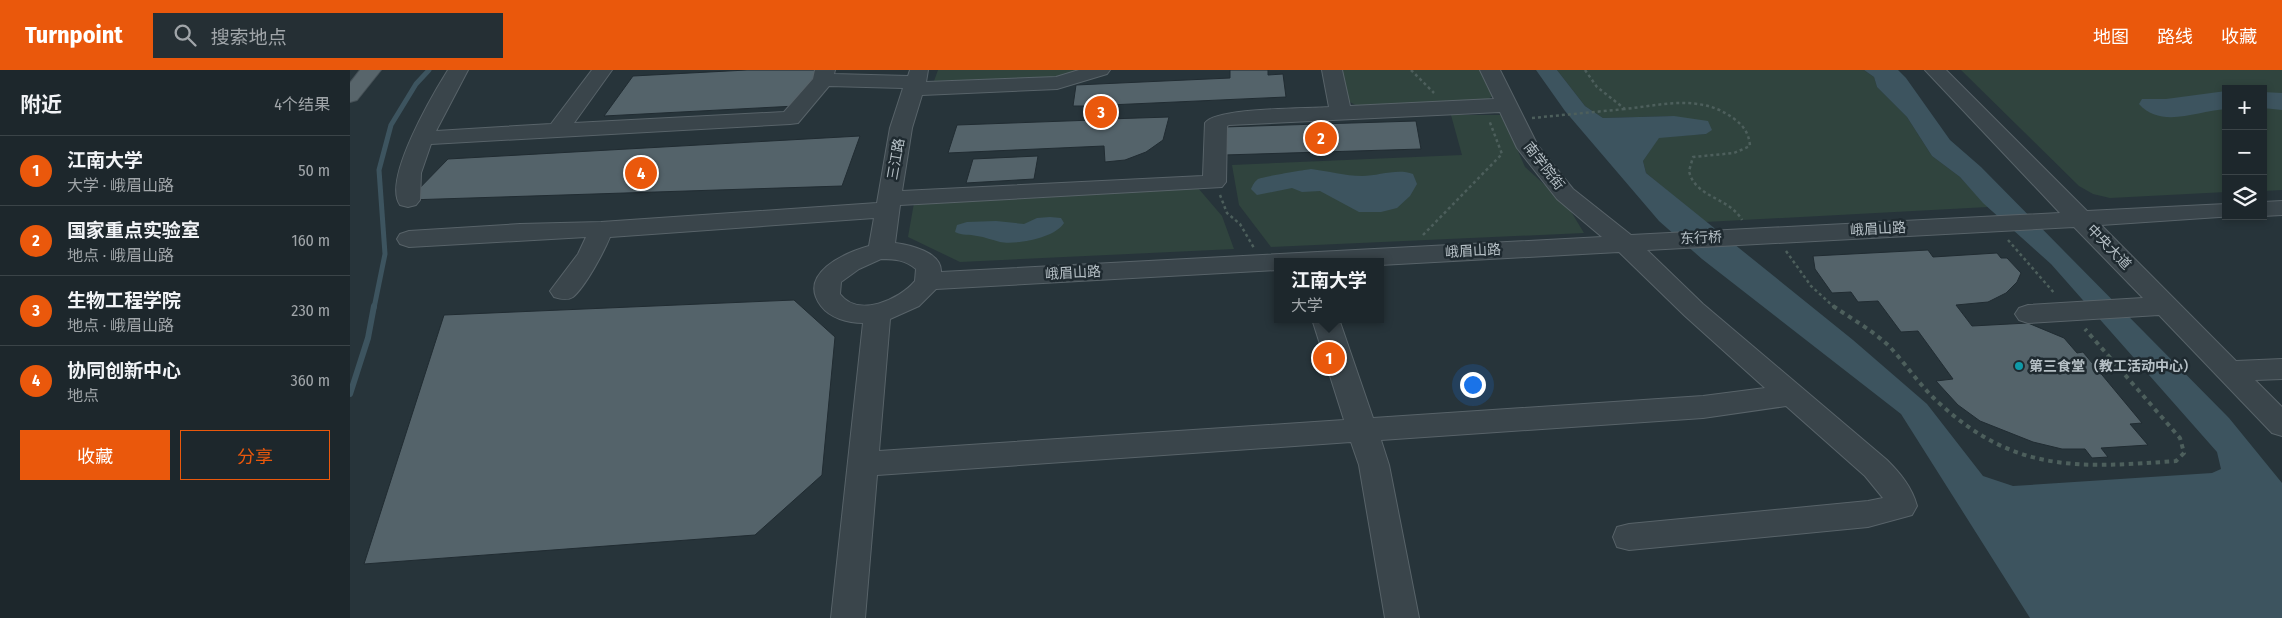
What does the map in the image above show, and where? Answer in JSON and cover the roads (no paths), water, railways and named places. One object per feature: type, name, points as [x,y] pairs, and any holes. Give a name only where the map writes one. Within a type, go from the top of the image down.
[{"type":"main road","points":[[350,96],[372,70]]},
{"type":"street","points":[[408,200],[410,173],[422,138],[429,120],[458,70]]},
{"type":"street","points":[[559,129],[602,70]]},
{"type":"street","points":[[422,138],[559,129],[790,118],[824,75],[916,80],[1057,83],[1100,70]]},
{"type":"street","points":[[1332,70],[1341,114]]},
{"type":"street","name":"南学院街","points":[[1490,70],[1495,106],[1565,194],[1624,242],[1694,310],[1789,395],[1876,468],[1893,487],[1902,506],[1868,514],[1629,537]]},
{"type":"street","name":"中央大道","points":[[1935,70],[2282,425]]},
{"type":"street","name":"三江路","points":[[881,251],[901,128],[916,80]]},
{"type":"street","points":[[409,239],[520,232],[532,233],[588,228],[601,230],[888,205],[1214,182],[1216,123],[1226,119],[1495,106]]},
{"type":"street","points":[[2267,209],[2282,208]]},
{"type":"street","points":[[2081,218],[2222,211]]},
{"type":"street","name":"峨眉山路","points":[[1754,235],[2081,218]]},
{"type":"street","points":[[563,291],[590,256],[601,230]]},
{"type":"street","name":"东行桥","points":[[1668,240],[1754,235]]},
{"type":"street","name":"峨眉山路","points":[[1356,258],[1668,240]]},
{"type":"street","points":[[881,251],[903,251],[920,257],[929,268],[928,281],[917,295],[899,306],[876,313],[860,314],[840,309],[828,298],[827,289],[831,278],[845,265],[866,254],[881,251]]},
{"type":"street","name":"峨眉山路","points":[[928,281],[1274,262]]},
{"type":"street","points":[[2028,314],[2165,306]]},
{"type":"street","points":[[848,618],[876,313]]},
{"type":"street","points":[[1326,323],[1374,465],[1402,618]]},
{"type":"street","points":[[2229,371],[2282,369]]},
{"type":"street","points":[[862,464],[1703,407],[1789,395]]},
{"type":"water","points":[[1536,70],[1557,70],[1585,106],[1603,118],[1674,116],[1708,121],[1712,130],[1706,134],[1659,138],[1643,161],[1646,173],[1853,340],[1927,404],[1983,476],[2013,486],[2212,473],[2221,469],[2217,452],[2051,264],[1983,203],[1960,177],[1932,156],[1907,117],[1877,87],[1874,77],[1864,70],[1898,70],[1906,78],[1950,140],[1981,167],[2229,418],[2282,483],[2282,618],[2030,618],[1901,414],[1702,259],[1659,221],[1565,111]]},
{"type":"water","points":[[2222,92],[2222,109],[2180,117],[2169,117],[2158,116],[2139,104],[2142,99],[2166,99]]},
{"type":"water","points":[[2267,92],[2282,93],[2282,110],[2267,108]]},
{"type":"water","points":[[1311,169],[1356,176],[1407,172],[1413,174],[1417,184],[1410,196],[1397,208],[1381,212],[1359,212],[1320,191],[1302,192],[1292,188],[1257,195],[1251,189],[1258,179]]},
{"type":"water","points":[[1037,218],[1061,218],[1064,223],[1052,233],[1025,241],[1007,243],[955,232],[957,225],[967,222],[996,221],[1024,224]]},
{"type":"waterway","points":[[374,308],[385,254],[379,170],[391,125],[416,84],[429,70]]},
{"type":"waterway","points":[[350,394],[368,338],[374,306]]},
{"type":"place","name":"生物工程学院","points":[[1101,112]]},
{"type":"place","name":"国家重点实验室","points":[[1321,138]]},
{"type":"place","name":"协同创新中心","points":[[641,173]]},
{"type":"place","name":"江南大学","points":[[1329,358]]},
{"type":"place","name":"第三食堂（教工活动中心）","points":[[2019,366]]}]
